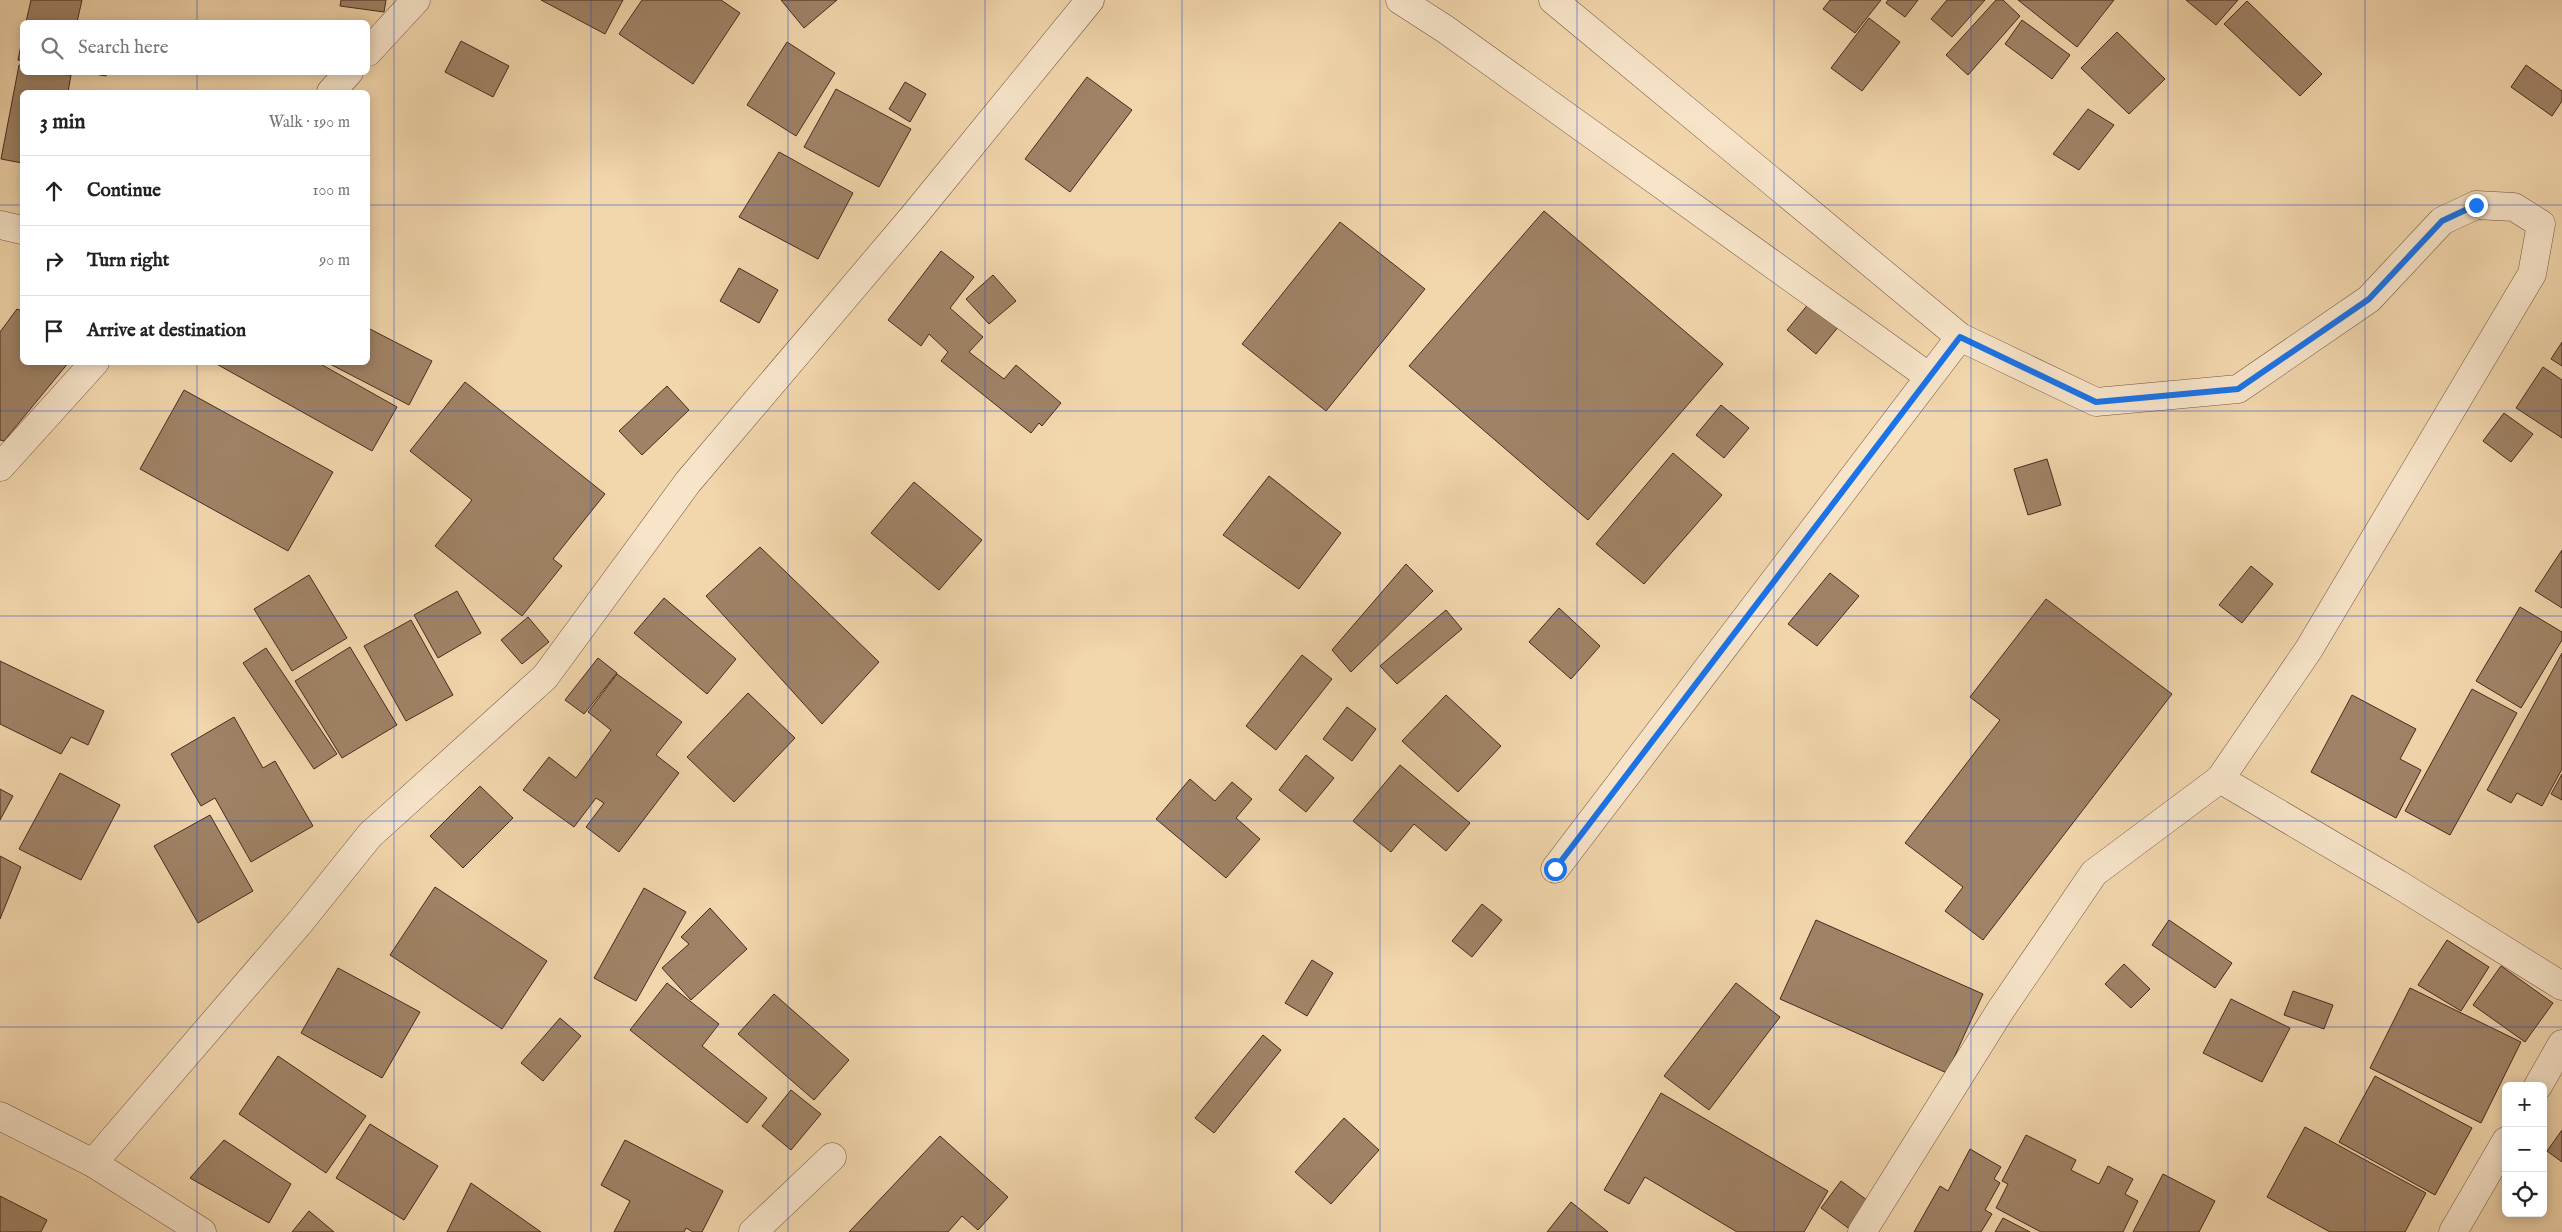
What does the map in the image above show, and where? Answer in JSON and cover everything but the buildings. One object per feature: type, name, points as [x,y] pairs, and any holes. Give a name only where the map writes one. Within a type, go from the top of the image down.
[{"type":"street","points":[[370,50],[416,0]]},
{"type":"street","points":[[93,1163],[301,921],[370,835],[545,677],[688,482],[912,218],[1090,0]]},
{"type":"street","points":[[1400,0],[1445,29],[1928,376]]},
{"type":"street","points":[[1553,0],[1960,337],[2096,402],[2238,389],[2369,299],[2442,221],[2476,205],[2514,207],[2541,224],[2532,274],[2309,649],[2220,779],[2094,873],[2000,1011],[1862,1232]]},
{"type":"street","points":[[333,90],[346,75]]},
{"type":"street","points":[[0,226],[20,230]]},
{"type":"street","points":[[1555,869],[1928,376],[1960,337]]},
{"type":"street","points":[[0,467],[92,365]]},
{"type":"street","points":[[2220,779],[2398,884],[2562,986]]},
{"type":"street","points":[[2540,1082],[2562,1044]]},
{"type":"street","points":[[0,1116],[93,1163],[202,1232]]},
{"type":"street","points":[[2453,1232],[2502,1147]]},
{"type":"street","points":[[753,1232],[832,1156]]},
{"type":"route","points":[[1555,869],[1928,376],[1960,337],[2096,402],[2238,389],[2369,299],[2442,221],[2476,205]]}]
